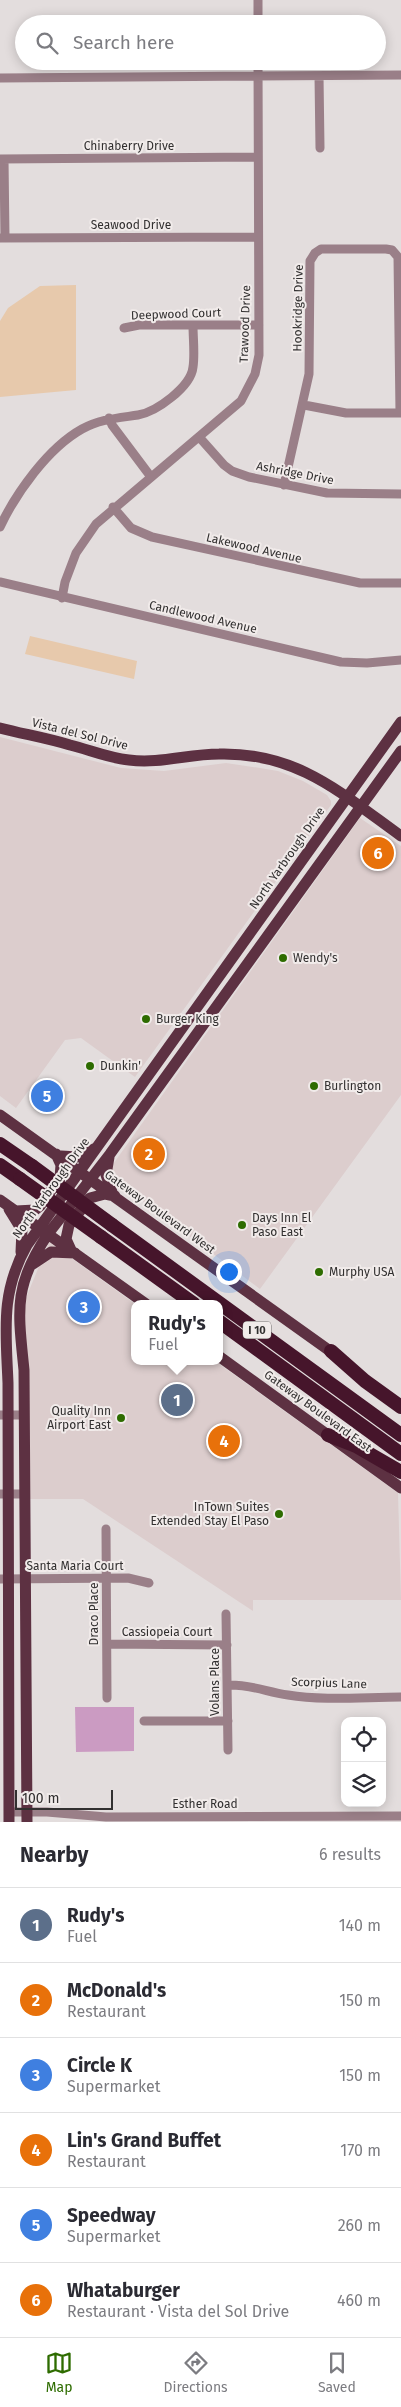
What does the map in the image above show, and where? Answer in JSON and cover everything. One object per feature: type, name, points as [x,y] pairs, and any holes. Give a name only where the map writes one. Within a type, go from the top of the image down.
[{"type":"highway","name":"I 10","points":[[0,1144],[215,1300]]},
{"type":"highway","points":[[0,1165],[188,1300]]},
{"type":"highway","name":"I 10","points":[[223,1306],[401,1435]]},
{"type":"highway","name":"I 10","points":[[223,1324],[401,1454]]},
{"type":"highway","points":[[331,1351],[365,1381],[401,1407]]},
{"type":"highway","points":[[328,1435],[356,1446],[401,1472]]},
{"type":"main road","name":"North Yarbrough Drive","points":[[26,1817],[24,1370],[19,1334],[20,1297],[28,1269],[43,1231],[81,1171],[401,722]]},
{"type":"main road","name":"Vista del Sol Drive","points":[[0,728],[110,757],[134,761],[169,760],[215,754],[254,755],[297,767],[323,781],[401,836]]},
{"type":"main road","name":"North Yarbrough Drive","points":[[9,1817],[9,1668],[4,1579],[4,1415],[8,1384],[2,1336],[11,1278],[20,1256],[91,1178],[110,1154],[401,751]]},
{"type":"main road","points":[[202,1001],[214,1010]]},
{"type":"main road","name":"Gateway Boulevard West","points":[[0,1115],[115,1195],[401,1402]]},
{"type":"main road","points":[[8,1206],[35,1210],[60,1178],[61,1165],[58,1155],[78,1157],[99,1146]]},
{"type":"main road","points":[[110,1154],[106,1175],[115,1195]]},
{"type":"main road","points":[[73,1251],[66,1239],[69,1226],[90,1198],[106,1194],[115,1195]]},
{"type":"main road","points":[[8,1206],[140,1300]]},
{"type":"main road","points":[[8,1206],[22,1230],[20,1256]]},
{"type":"main road","points":[[28,1269],[43,1256],[51,1252],[73,1251]]},
{"type":"main road","name":"Gateway Boulevard East","points":[[223,1359],[401,1488]]},
{"type":"main road","points":[[9,1668],[25,1668]]},
{"type":"street","points":[[258,0],[258,15]]},
{"type":"street","name":"Trawood Drive","points":[[62,598],[65,582],[76,553],[96,524],[113,507],[200,438],[241,401],[250,385],[258,355],[259,325],[258,70]]},
{"type":"street","points":[[0,78],[401,75]]},
{"type":"street","points":[[319,76],[320,148]]},
{"type":"street","name":"Chinaberry Drive","points":[[2,159],[258,158]]},
{"type":"street","points":[[2,159],[2,238]]},
{"type":"street","name":"Seawood Drive","points":[[2,238],[258,237]]},
{"type":"street","name":"Hookridge Drive","points":[[284,485],[304,405],[309,374],[310,261],[315,253],[321,250],[386,249],[396,253],[398,259],[400,332],[400,413]]},
{"type":"street","name":"Deepwood Court","points":[[124,328],[139,325],[259,325]]},
{"type":"street","points":[[0,528],[15,498],[55,450],[80,430],[109,418],[141,414],[151,410],[163,404],[187,382],[193,367],[193,325]]},
{"type":"street","points":[[304,405],[346,413],[400,413]]},
{"type":"street","points":[[109,418],[112,425],[151,477]]},
{"type":"street","name":"Ashridge Drive","points":[[200,438],[214,456],[232,470],[249,477],[327,493],[401,494]]},
{"type":"street","name":"Lakewood Avenue","points":[[113,507],[131,528],[152,537],[360,583],[401,583]]},
{"type":"street","name":"Candlewood Avenue","points":[[0,582],[341,662],[367,663],[401,660]]},
{"type":"street","points":[[2,1336],[19,1334]]},
{"type":"street","points":[[4,1415],[24,1414]]},
{"type":"street","points":[[4,1494],[24,1494]]},
{"type":"street","name":"Draco Place","points":[[106,1529],[107,1698]]},
{"type":"street","name":"Santa Maria Court","points":[[4,1579],[128,1578],[149,1583]]},
{"type":"street","name":"Volans Place","points":[[226,1614],[228,1750]]},
{"type":"street","name":"Cassiopeia Court","points":[[107,1644],[227,1645]]},
{"type":"street","name":"Scorpius Lane","points":[[228,1685],[243,1684],[289,1696],[401,1697]]},
{"type":"street","points":[[144,1720],[228,1721]]},
{"type":"street","name":"Esther Road","points":[[9,1817],[401,1815]]},
{"type":"shaded area","points":[[76,285],[76,390],[0,397],[0,321],[8,308],[40,286]]},
{"type":"shaded area","points":[[30,636],[137,661],[134,679],[25,654]]},
{"type":"shaded area","points":[[0,737],[121,768],[164,771],[226,763],[278,771],[303,781],[327,795],[331,801],[331,805],[135,1077],[81,1038],[65,1040],[16,1108],[0,1096]]},
{"type":"shaded area","points":[[360,818],[401,846],[401,1095],[260,1289],[116,1181],[111,1167]]},
{"type":"shaded area","points":[[49,1242],[131,1301],[131,1365],[221,1365],[398,1493],[401,1600],[253,1600],[253,1611],[83,1499],[27,1499],[24,1321],[26,1298]]},
{"type":"shaded area","points":[[75,1707],[134,1707],[134,1751],[76,1752]]},
{"type":"place","name":"Whataburger","points":[[378,853]]},
{"type":"place","name":"Wendy's","points":[[283,958]]},
{"type":"place","name":"Burger King","points":[[146,1019]]},
{"type":"place","name":"Dunkin'","points":[[90,1066]]},
{"type":"place","name":"Burlington","points":[[314,1086]]},
{"type":"place","name":"Speedway","points":[[47,1096]]},
{"type":"place","name":"McDonald's","points":[[149,1154]]},
{"type":"place","name":"Days Inn El Paso East","points":[[242,1225]]},
{"type":"place","name":"Murphy USA","points":[[319,1272]]},
{"type":"place","name":"Circle K","points":[[84,1307]]},
{"type":"place","name":"Rudy's","points":[[177,1400]]},
{"type":"place","name":"Quality Inn Airport East","points":[[121,1418]]},
{"type":"place","name":"Lin's Grand Buffet","points":[[224,1441]]},
{"type":"place","name":"InTown Suites Extended Stay El Paso","points":[[279,1514]]}]
